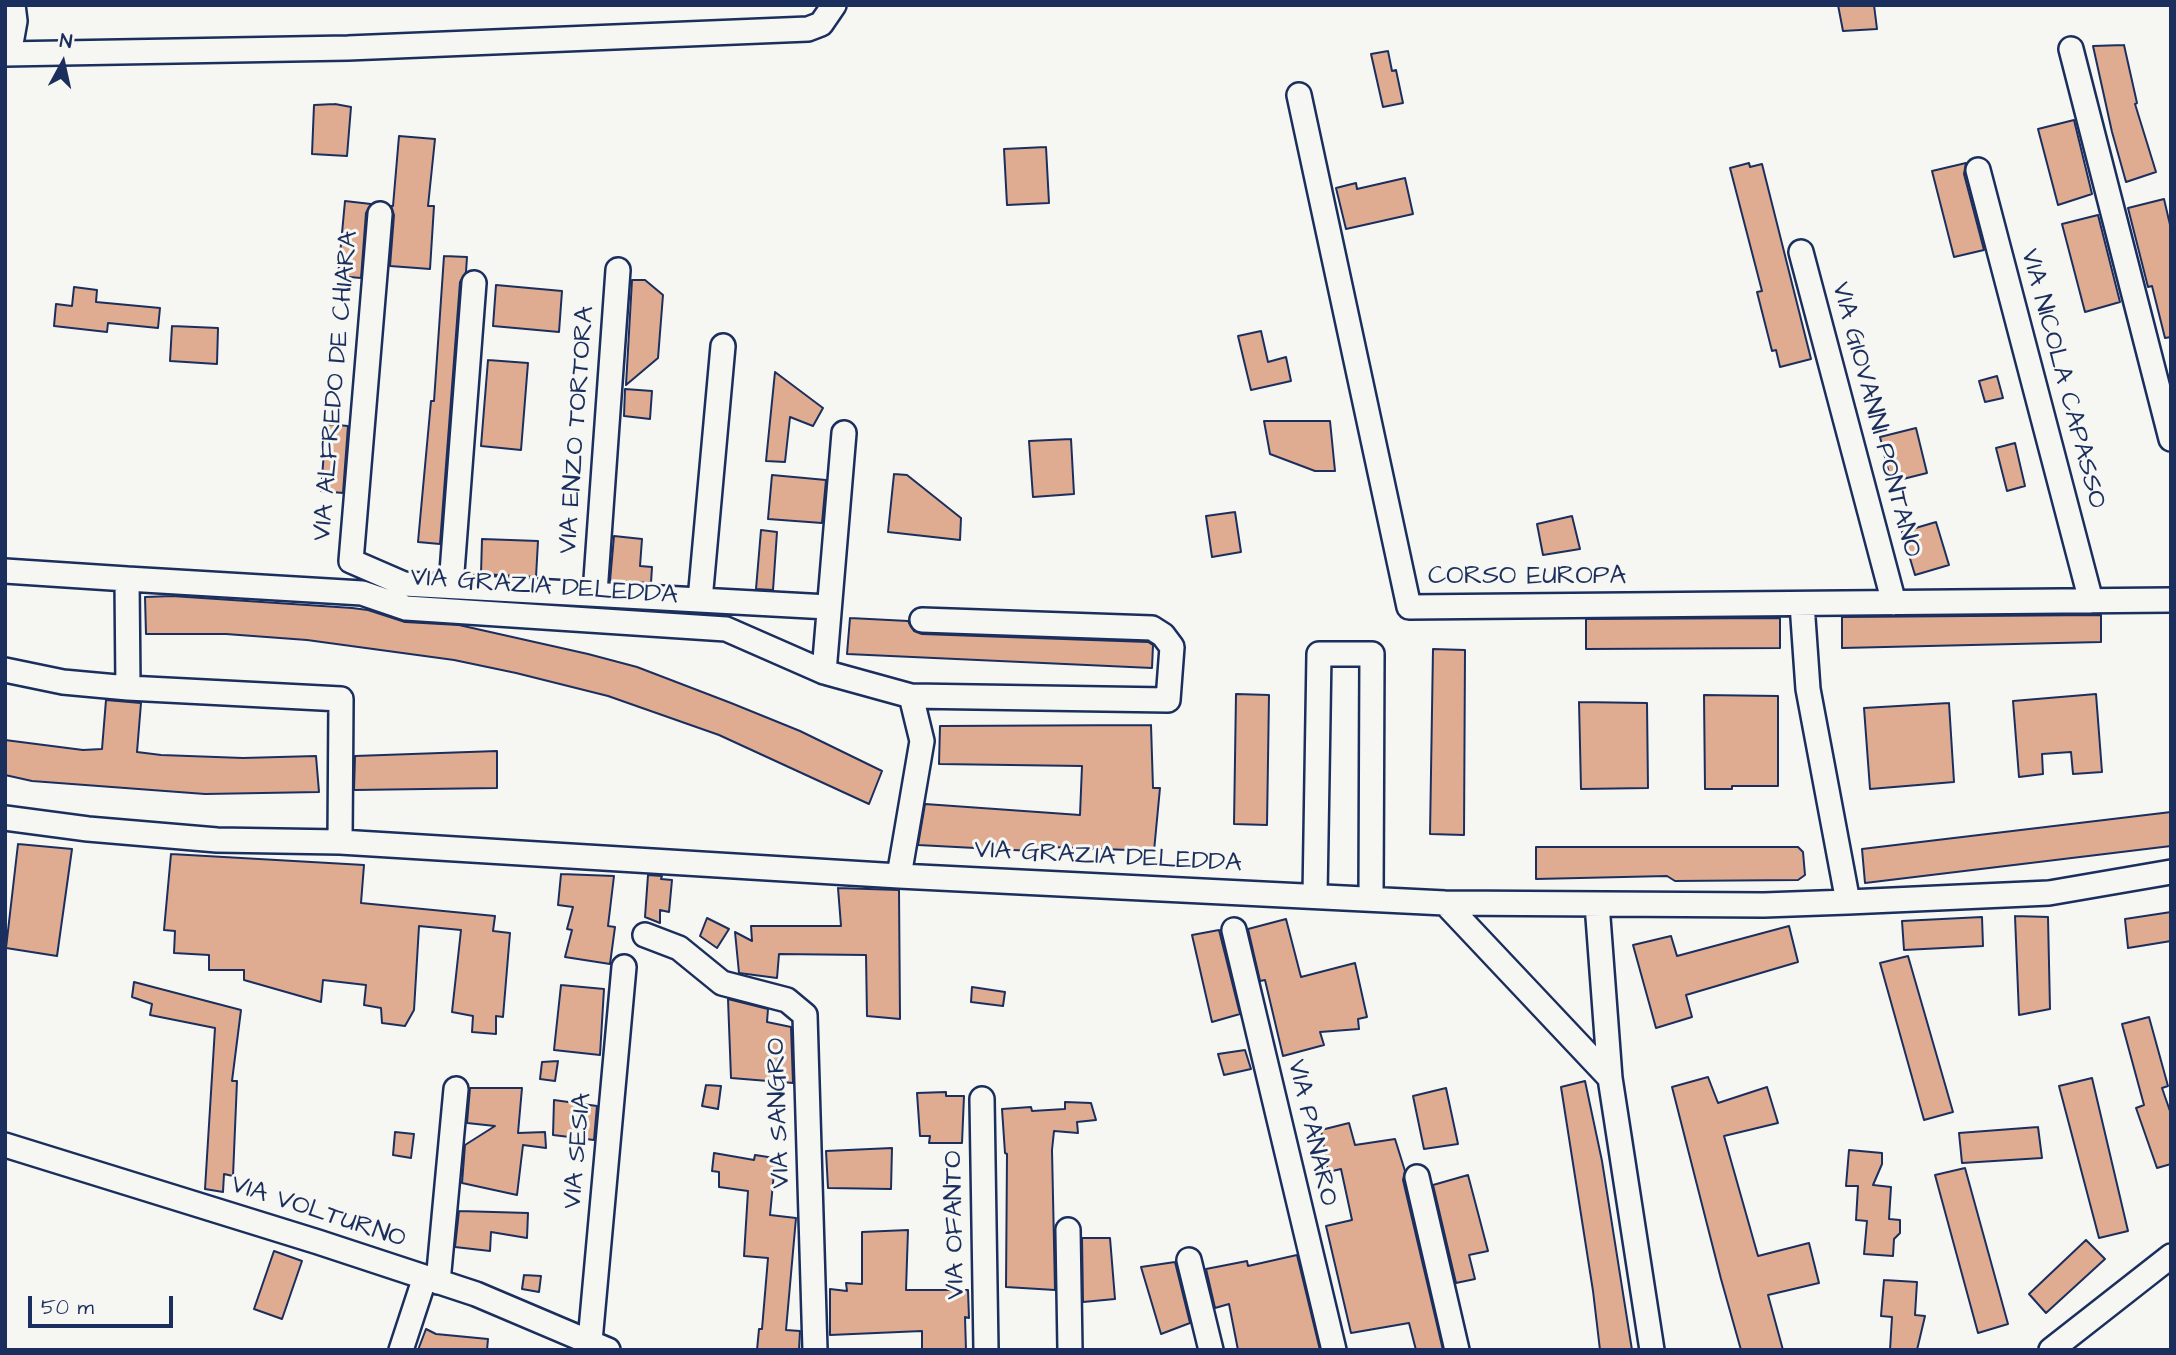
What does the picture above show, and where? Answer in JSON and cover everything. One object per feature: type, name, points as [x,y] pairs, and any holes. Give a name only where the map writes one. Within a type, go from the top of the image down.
[{"type":"street","points":[[13,5],[15,21],[6,54],[348,48],[808,29],[821,24],[834,5]]},
{"type":"street","points":[[2071,49],[2171,439]]},
{"type":"street","name":"CORSO EUROPA","points":[[1299,95],[1409,607],[2171,600]]},
{"type":"street","name":"VIA NICOLA CAPASSO","points":[[1978,170],[2091,601]]},
{"type":"street","name":"VIA ALFREDO DE CHIARA","points":[[380,214],[351,561],[404,584],[451,585]]},
{"type":"street","name":"VIA GIOVANNI PONTANO","points":[[1801,252],[1894,603]]},
{"type":"street","name":"VIA ENZO TORTORA","points":[[595,593],[618,270]]},
{"type":"street","points":[[474,283],[451,585],[828,607]]},
{"type":"street","points":[[700,600],[723,346]]},
{"type":"street","points":[[824,672],[844,433]]},
{"type":"street","name":"VIA GRAZIA DELEDDA","points":[[5,571],[362,593],[405,608],[726,629],[824,672],[911,696],[1168,700],[1172,647],[1163,635],[1152,628],[922,620]]},
{"type":"street","points":[[127,579],[128,688]]},
{"type":"street","points":[[1802,604],[1808,689],[1848,902]]},
{"type":"street","points":[[1315,896],[1319,654],[1372,654],[1371,899]]},
{"type":"street","points":[[5,670],[64,682],[128,688],[341,699],[340,842]]},
{"type":"street","points":[[899,876],[922,741],[911,696]]},
{"type":"street","name":"VIA GRAZIA DELEDDA","points":[[5,818],[88,829],[205,839],[340,842],[899,876],[1445,903],[1765,905],[1848,902],[2049,893],[2171,872]]},
{"type":"street","points":[[1445,903],[1610,1078]]},
{"type":"street","points":[[1597,904],[1610,1078],[1652,1350]]},
{"type":"street","name":"VIA PANARO","points":[[1234,930],[1335,1350]]},
{"type":"street","name":"VIA SANGRO","points":[[645,935],[679,948],[722,983],[787,1000],[805,1015],[815,1350]]},
{"type":"street","name":"VIA SESIA","points":[[599,1345],[624,967]]},
{"type":"street","points":[[401,1350],[432,1279],[456,1088]]},
{"type":"street","name":"VIA OFANTO","points":[[982,1099],[986,1350]]},
{"type":"street","name":"VIA VOLTURNO","points":[[5,1145],[432,1279],[476,1294],[599,1345]]},
{"type":"street","points":[[1418,1177],[1457,1350]]},
{"type":"street","points":[[1068,1230],[1070,1350]]},
{"type":"street","points":[[2051,1350],[2171,1256]]},
{"type":"street","points":[[1189,1260],[1211,1350]]},
{"type":"building","points":[[1838,5],[1874,5],[1877,29],[1843,31]]},
{"type":"building","points":[[2124,45],[2137,103],[2135,104],[2156,172],[2126,182],[2093,46]]},
{"type":"building","points":[[1388,51],[1392,71],[1396,70],[1403,103],[1383,107],[1371,54]]},
{"type":"building","points":[[335,104],[351,107],[347,156],[312,154],[314,105]]},
{"type":"building","points":[[2074,120],[2092,194],[2058,205],[2038,129]]},
{"type":"building","points":[[399,136],[435,139],[428,206],[434,206],[430,269],[390,266],[394,215],[391,206]]},
{"type":"building","points":[[1046,147],[1049,203],[1007,205],[1004,149]]},
{"type":"building","points":[[1749,163],[1750,167],[1762,164],[1811,359],[1780,367],[1776,350],[1772,351],[1757,292],[1762,291],[1730,168]]},
{"type":"building","points":[[1966,163],[1964,174],[1984,250],[1954,257],[1932,171]]},
{"type":"building","points":[[1405,178],[1413,214],[1346,229],[1336,188],[1356,183],[1357,189]]},
{"type":"building","points":[[2164,199],[2171,229],[2171,337],[2165,338],[2152,286],[2148,287],[2128,208]]},
{"type":"building","points":[[345,201],[371,204],[366,213],[361,278],[338,276]]},
{"type":"building","points":[[2098,215],[2120,302],[2085,312],[2062,224]]},
{"type":"building","points":[[444,256],[467,257],[466,272],[460,282],[440,544],[418,542],[431,401],[434,401]]},
{"type":"building","points":[[632,280],[645,280],[663,295],[658,358],[626,385]]},
{"type":"building","points":[[496,285],[562,291],[559,332],[493,326]]},
{"type":"building","points":[[74,287],[97,290],[96,302],[160,308],[158,328],[108,323],[107,332],[54,326],[56,304],[72,306]]},
{"type":"building","points":[[172,326],[218,328],[217,364],[170,361]]},
{"type":"building","points":[[1261,331],[1268,362],[1286,357],[1291,381],[1251,390],[1238,336]]},
{"type":"building","points":[[488,360],[528,363],[521,450],[481,446]]},
{"type":"building","points":[[775,372],[823,408],[813,426],[790,417],[785,462],[766,461]]},
{"type":"building","points":[[1997,376],[2003,398],[1985,402],[1979,381]]},
{"type":"building","points":[[625,389],[652,391],[650,419],[624,416]]},
{"type":"building","points":[[1264,421],[1330,421],[1335,471],[1315,471],[1270,454]]},
{"type":"building","points":[[326,424],[348,426],[343,493],[321,491]]},
{"type":"building","points":[[1916,428],[1927,473],[1891,482],[1880,437]]},
{"type":"building","points":[[1071,439],[1074,494],[1033,497],[1029,441]]},
{"type":"building","points":[[2015,443],[2025,486],[2007,491],[1996,448]]},
{"type":"building","points":[[894,474],[907,475],[961,518],[960,540],[888,532]]},
{"type":"building","points":[[772,475],[826,480],[822,523],[768,519]]},
{"type":"building","points":[[1235,512],[1241,552],[1212,557],[1206,516]]},
{"type":"building","points":[[1572,516],[1580,549],[1543,555],[1537,524]]},
{"type":"building","points":[[1936,522],[1949,565],[1915,575],[1902,532]]},
{"type":"building","points":[[761,530],[777,532],[773,590],[756,589]]},
{"type":"building","points":[[614,536],[642,539],[640,566],[652,567],[651,583],[610,581]]},
{"type":"building","points":[[482,539],[538,541],[536,577],[481,574]]},
{"type":"building","points":[[172,596],[368,610],[405,622],[459,625],[588,654],[637,667],[731,703],[800,731],[882,771],[869,804],[719,735],[608,696],[516,673],[454,660],[307,640],[226,634],[146,634],[145,597]]},
{"type":"building","points":[[2101,615],[2101,642],[1842,648],[1842,617]]},
{"type":"building","points":[[850,618],[908,621],[914,631],[922,634],[1148,642],[1153,645],[1152,668],[847,654]]},
{"type":"building","points":[[1780,618],[1780,648],[1586,649],[1586,619]]},
{"type":"building","points":[[1433,649],[1465,650],[1464,835],[1430,834]]},
{"type":"building","points":[[1236,694],[1269,695],[1267,825],[1234,824]]},
{"type":"building","points":[[2096,694],[2102,772],[2073,774],[2071,752],[2042,754],[2043,774],[2019,777],[2013,701]]},
{"type":"building","points":[[1704,695],[1778,696],[1778,786],[1705,789]]},
{"type":"building","points":[[106,700],[141,703],[137,752],[243,758],[316,756],[319,792],[205,794],[32,781],[5,775],[5,740],[83,750],[102,749]]},
{"type":"building","points":[[1579,702],[1647,703],[1648,788],[1581,789]]},
{"type":"building","points":[[1949,703],[1954,782],[1870,789],[1864,708]]},
{"type":"building","points":[[1151,725],[1153,788],[1160,788],[1154,851],[1051,847],[1051,852],[918,845],[925,804],[1080,815],[1082,766],[939,764],[940,726]]},
{"type":"building","points":[[497,751],[497,788],[354,790],[355,756]]},
{"type":"building","points":[[2171,812],[2171,846],[1865,883],[1862,849]]},
{"type":"building","points":[[18,844],[72,849],[57,956],[6,948]]},
{"type":"building","points":[[1536,847],[1798,847],[1803,852],[1805,875],[1798,880],[1675,881],[1667,876],[1536,879]]},
{"type":"building","points":[[171,854],[364,865],[361,903],[495,916],[493,931],[510,933],[503,1017],[496,1016],[496,1034],[472,1032],[473,1016],[452,1012],[461,930],[419,926],[414,1010],[405,1026],[382,1023],[381,1008],[364,1005],[366,985],[323,980],[321,1002],[244,980],[244,970],[209,970],[209,955],[174,953],[175,931],[164,930]]},
{"type":"building","points":[[561,874],[614,876],[608,926],[615,927],[610,964],[565,957],[572,930],[567,929],[573,907],[558,905]]},
{"type":"building","points":[[648,875],[672,880],[669,912],[660,910],[660,923],[645,917]]},
{"type":"building","points":[[838,888],[899,890],[900,1019],[867,1016],[866,955],[779,954],[777,978],[739,973],[735,932],[752,941],[751,926],[841,926]]},
{"type":"building","points":[[2171,912],[2171,941],[2128,948],[2125,919]]},
{"type":"building","points":[[2015,916],[2048,917],[2050,1009],[2019,1015]]},
{"type":"building","points":[[1982,917],[1983,946],[1904,950],[1902,921]]},
{"type":"building","points":[[707,918],[729,929],[717,948],[700,936]]},
{"type":"building","points":[[1286,919],[1301,977],[1355,963],[1367,1017],[1358,1019],[1359,1029],[1320,1032],[1324,1045],[1283,1056],[1265,980],[1260,981],[1248,929]]},
{"type":"building","points":[[1789,926],[1798,962],[1686,995],[1692,1017],[1656,1028],[1633,945],[1671,936],[1677,956]]},
{"type":"building","points":[[1219,930],[1240,1014],[1212,1022],[1192,935]]},
{"type":"building","points":[[1908,956],[1953,1112],[1924,1120],[1880,963]]},
{"type":"building","points":[[134,982],[241,1010],[232,1081],[237,1081],[233,1176],[224,1174],[223,1192],[205,1189],[215,1028],[150,1015],[152,1004],[132,997]]},
{"type":"building","points":[[561,985],[604,989],[600,1055],[554,1050]]},
{"type":"building","points":[[972,987],[1005,992],[1003,1006],[971,1002]]},
{"type":"building","points":[[728,999],[768,1009],[767,1022],[791,1027],[793,1083],[731,1078]]},
{"type":"building","points":[[2149,1017],[2168,1086],[2162,1088],[2171,1114],[2171,1164],[2157,1168],[2136,1108],[2144,1105],[2122,1024]]},
{"type":"building","points":[[1245,1050],[1251,1069],[1224,1075],[1218,1054]]},
{"type":"building","points":[[558,1061],[555,1081],[540,1079],[542,1062]]},
{"type":"building","points":[[1708,1077],[1718,1103],[1767,1087],[1778,1123],[1724,1136],[1758,1256],[1809,1243],[1819,1283],[1768,1295],[1783,1350],[1741,1350],[1721,1279],[1672,1087]]},
{"type":"building","points":[[2092,1078],[2128,1231],[2099,1238],[2059,1086]]},
{"type":"building","points":[[1585,1081],[1602,1161],[1632,1350],[1600,1350],[1561,1087]]},
{"type":"building","points":[[706,1085],[721,1086],[718,1109],[702,1106]]},
{"type":"building","points":[[470,1088],[522,1088],[518,1133],[545,1132],[546,1148],[523,1145],[517,1195],[462,1183],[465,1145],[495,1126],[467,1123]]},
{"type":"building","points":[[1446,1088],[1458,1144],[1424,1149],[1413,1096]]},
{"type":"building","points":[[946,1092],[946,1096],[964,1096],[962,1143],[929,1143],[930,1136],[920,1136],[917,1093]]},
{"type":"building","points":[[554,1100],[597,1106],[594,1140],[553,1135]]},
{"type":"building","points":[[1065,1102],[1091,1103],[1096,1120],[1077,1122],[1078,1133],[1054,1131],[1052,1150],[1055,1290],[1006,1287],[1007,1154],[1002,1109],[1065,1109]]},
{"type":"building","points":[[1349,1123],[1355,1145],[1395,1139],[1405,1171],[1403,1180],[1443,1350],[1416,1350],[1409,1323],[1351,1333],[1326,1226],[1352,1220],[1341,1169],[1328,1172],[1321,1130]]},
{"type":"building","points":[[2038,1127],[2042,1158],[1962,1163],[1959,1133]]},
{"type":"building","points":[[395,1132],[414,1134],[411,1158],[393,1155]]},
{"type":"building","points":[[892,1148],[891,1189],[828,1188],[826,1151]]},
{"type":"building","points":[[1849,1150],[1882,1153],[1882,1164],[1873,1185],[1891,1187],[1889,1219],[1900,1220],[1900,1233],[1894,1239],[1893,1256],[1864,1254],[1867,1221],[1856,1220],[1858,1186],[1846,1186]]},
{"type":"building","points":[[714,1153],[754,1160],[755,1155],[781,1159],[780,1173],[774,1173],[770,1215],[796,1218],[786,1330],[800,1331],[799,1350],[757,1350],[759,1329],[762,1329],[768,1258],[744,1256],[748,1191],[719,1187],[719,1172],[712,1171]]},
{"type":"building","points":[[1965,1168],[2008,1324],[1978,1333],[1935,1175]]},
{"type":"building","points":[[1468,1175],[1488,1251],[1469,1255],[1475,1279],[1456,1283],[1433,1185]]},
{"type":"building","points":[[459,1211],[528,1213],[527,1238],[491,1232],[490,1251],[455,1247]]},
{"type":"building","points":[[908,1230],[906,1290],[968,1290],[966,1350],[922,1350],[922,1331],[830,1335],[830,1289],[847,1291],[846,1283],[862,1284],[862,1232]]},
{"type":"building","points":[[1082,1238],[1110,1238],[1115,1299],[1083,1302]]},
{"type":"building","points":[[2086,1240],[2105,1259],[2046,1313],[2029,1294]]},
{"type":"building","points":[[274,1251],[302,1261],[282,1319],[254,1309]]},
{"type":"building","points":[[1297,1255],[1320,1350],[1238,1350],[1229,1304],[1215,1308],[1206,1269],[1247,1261],[1248,1266]]},
{"type":"building","points":[[1175,1262],[1190,1323],[1161,1334],[1141,1267]]},
{"type":"building","points":[[524,1275],[541,1276],[539,1292],[522,1289]]},
{"type":"building","points":[[1884,1280],[1917,1282],[1915,1315],[1925,1316],[1917,1350],[1890,1350],[1892,1317],[1881,1316]]},
{"type":"building","points":[[426,1329],[436,1334],[488,1339],[487,1350],[418,1350]]}]
